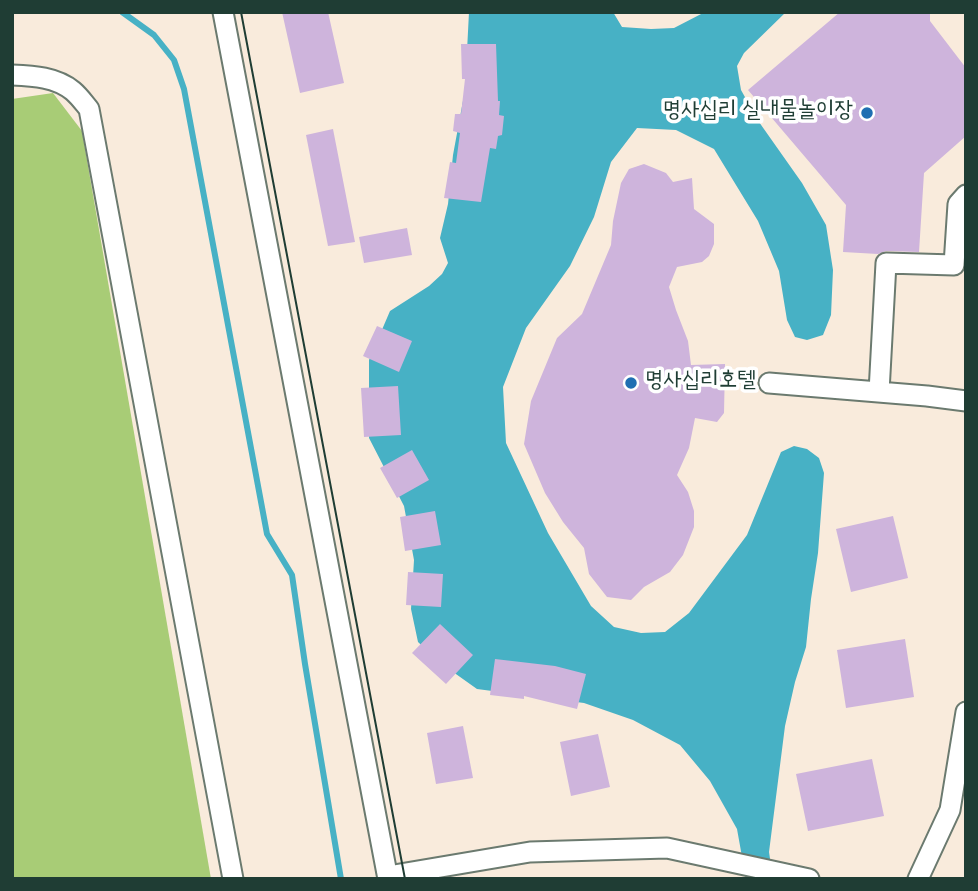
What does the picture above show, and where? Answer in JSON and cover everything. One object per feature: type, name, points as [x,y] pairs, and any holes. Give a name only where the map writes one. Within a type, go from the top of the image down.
[{"type":"street","points":[[223,12],[388,878],[530,852],[667,848],[808,879]]},
{"type":"street","points":[[12,75],[37,76],[58,82],[74,92],[89,109],[233,879]]},
{"type":"street","points":[[878,392],[886,263],[954,265],[958,204],[966,195]]},
{"type":"street","points":[[769,383],[966,401]]},
{"type":"street","points":[[918,879],[950,810],[966,712]]},
{"type":"green space","points":[[53,93],[82,131],[211,879],[12,879],[12,99]]},
{"type":"water","points":[[469,12],[613,12],[622,27],[651,29],[674,28],[705,12],[786,12],[744,53],[737,66],[741,90],[826,225],[833,270],[831,315],[823,335],[807,340],[795,337],[787,320],[779,271],[758,221],[714,149],[676,130],[637,128],[611,162],[594,217],[570,266],[526,328],[503,387],[506,443],[548,533],[591,606],[614,627],[641,633],[665,632],[689,613],[747,535],[781,452],[794,446],[807,449],[819,458],[824,473],[818,553],[806,647],[785,726],[769,852],[773,879],[746,879],[737,829],[710,781],[680,745],[633,720],[584,703],[477,689],[439,662],[418,642],[411,609],[414,560],[404,506],[369,438],[369,360],[390,311],[429,286],[442,274],[448,263],[440,238],[448,204],[453,155],[465,90]]},
{"type":"building","points":[[282,12],[328,12],[344,83],[300,93]]},
{"type":"building","name":"명사십리 실내물놀이장","points":[[840,12],[930,12],[930,21],[966,68],[966,136],[924,173],[919,252],[843,252],[846,205],[748,90]]},
{"type":"building","points":[[461,44],[496,44],[499,115],[504,116],[502,135],[498,136],[496,149],[490,148],[481,202],[444,198],[450,162],[456,163],[460,133],[453,131],[455,114],[461,114],[465,79],[462,79]]},
{"type":"building","points":[[333,129],[355,242],[328,246],[306,135]]},
{"type":"building","name":"명사십리호텔","points":[[644,164],[666,173],[673,182],[692,178],[694,209],[714,224],[714,244],[709,256],[702,262],[677,267],[669,287],[688,341],[691,365],[725,364],[724,413],[717,422],[695,418],[689,448],[677,475],[688,492],[694,511],[694,527],[683,555],[670,572],[644,587],[631,600],[607,597],[589,574],[584,548],[545,493],[524,444],[531,401],[557,338],[582,314],[611,245],[621,183],[629,169]]},
{"type":"building","points":[[407,228],[412,255],[364,263],[359,237]]},
{"type":"building","points":[[377,326],[412,341],[399,372],[363,356]]},
{"type":"building","points":[[398,386],[401,435],[364,437],[361,388]]},
{"type":"building","points":[[412,450],[429,480],[397,498],[380,468]]},
{"type":"building","points":[[435,511],[441,545],[405,551],[400,517]]},
{"type":"building","points":[[893,516],[908,578],[851,592],[836,529]]},
{"type":"building","points":[[408,572],[443,574],[441,607],[406,605]]},
{"type":"building","points":[[440,624],[473,655],[446,684],[412,653]]},
{"type":"building","points":[[905,639],[914,697],[846,708],[837,650]]},
{"type":"building","points":[[495,659],[555,666],[586,674],[577,709],[524,696],[524,699],[490,695]]},
{"type":"building","points":[[463,726],[473,778],[436,784],[427,733]]},
{"type":"building","points":[[598,734],[610,787],[571,796],[560,742]]},
{"type":"building","points":[[872,759],[884,816],[808,831],[796,774]]},
{"type":"waterway","points":[[122,12],[154,35],[174,60],[184,89],[267,534],[292,575],[341,879]]},
{"type":"tram line","points":[[241,12],[405,879]]},
{"type":"place","name":"명사십리 실내물놀이장","points":[[867,113]]},
{"type":"place","name":"명사십리호텔","points":[[631,383]]}]
